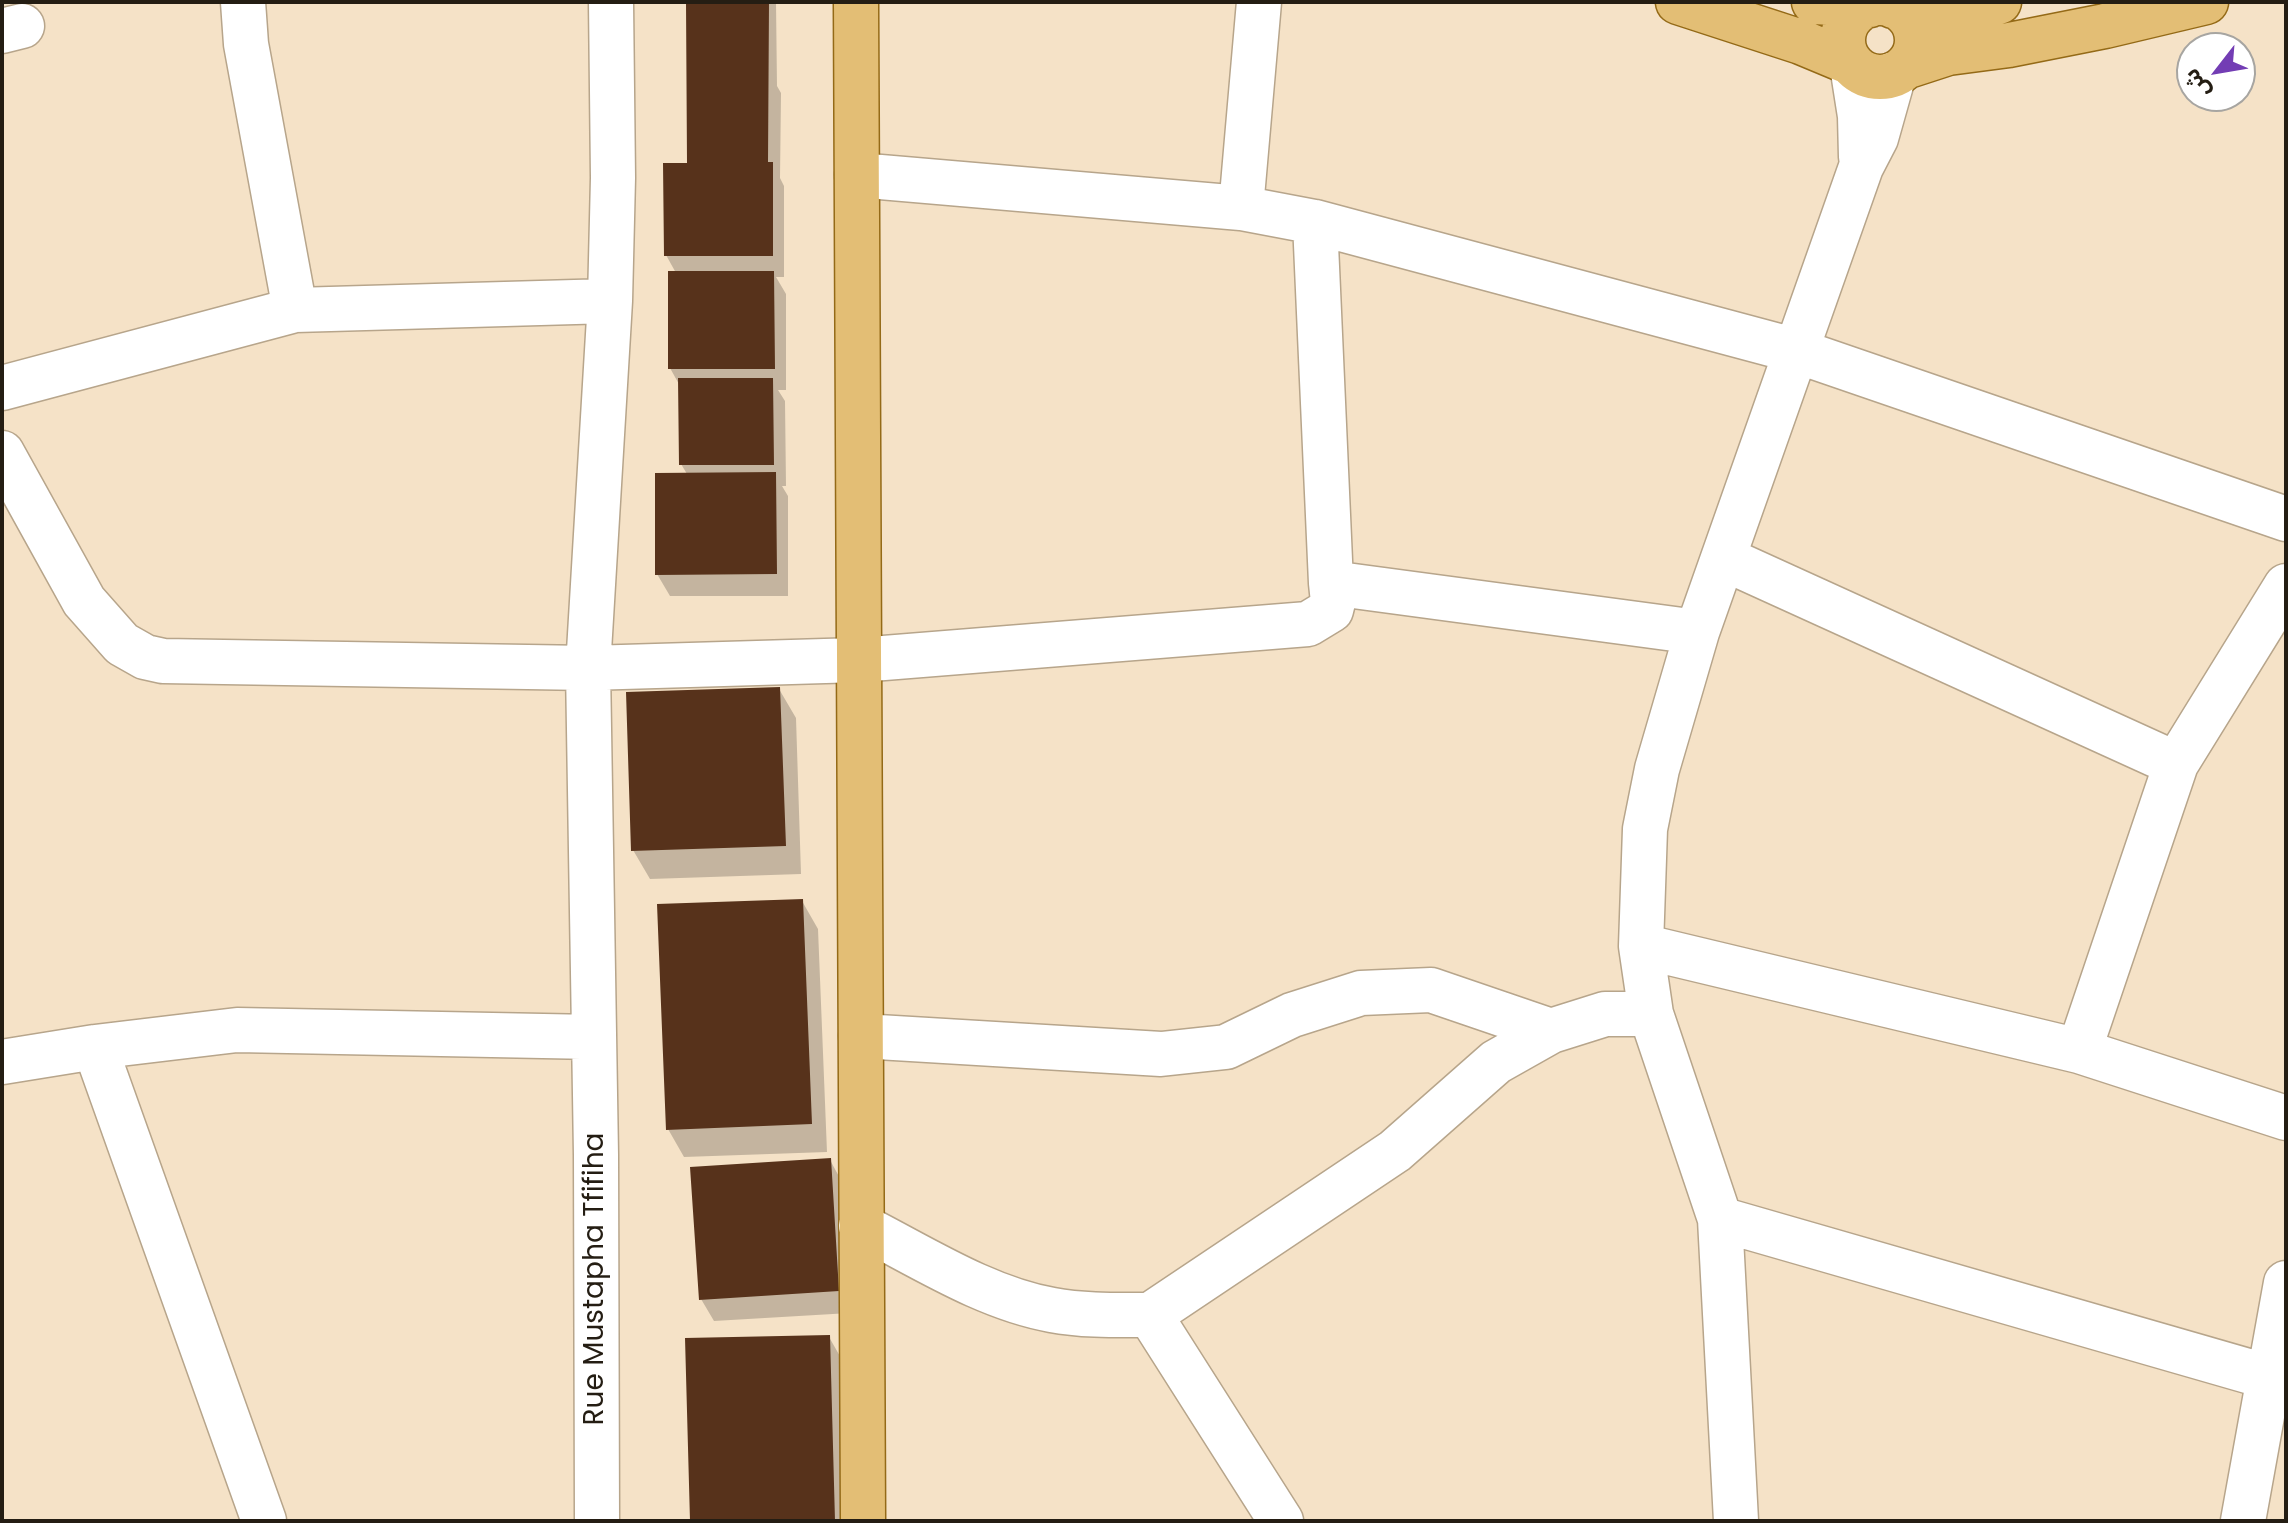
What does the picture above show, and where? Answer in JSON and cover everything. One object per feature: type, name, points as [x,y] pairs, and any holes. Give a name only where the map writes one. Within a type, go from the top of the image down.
[{"type":"main road","points":[[856,2],[863,1521]]},
{"type":"main road","points":[[1678,2],[1801,42],[1851,64],[1865,74],[1880,78],[1948,53],[2064,34],[2206,2]]},
{"type":"main road","points":[[1814,2],[1940,11],[1999,2]]},
{"type":"main road","points":[[1851,64],[1843,39],[1850,18],[1881,5],[1903,12],[1916,33],[1913,57],[1900,71]]},
{"type":"street","points":[[243,2],[246,44],[295,310]]},
{"type":"street","points":[[2,388],[295,310],[610,301],[613,178],[611,2]]},
{"type":"street","points":[[1241,208],[1259,2]]},
{"type":"street","points":[[1851,64],[1860,116],[1861,167]]},
{"type":"street","points":[[1739,1520],[1720,1219],[1651,1014],[1641,946],[1645,829],[1657,769],[1697,632],[1861,167],[1900,71]]},
{"type":"street","points":[[857,175],[1241,208],[1315,222],[1797,351],[2286,519]]},
{"type":"street","points":[[2,453],[84,601],[122,644],[145,657],[178,662],[588,668],[859,660],[1308,624],[1331,610],[1315,222]]},
{"type":"street","name":"Rue Mustapha Tfifiha","points":[[597,1521],[588,668],[610,301]]},
{"type":"street","points":[[1723,558],[2176,764]]},
{"type":"street","points":[[1331,583],[1697,632]]},
{"type":"street","points":[[2079,1051],[2176,764],[2286,586]]},
{"type":"street","points":[[1641,946],[2079,1051],[2286,1118]]},
{"type":"street","points":[[861,1036],[1161,1054],[1226,1047],[1292,1015],[1361,993],[1431,990],[1551,1031]]},
{"type":"street","points":[[861,1226],[1011,1299],[1052,1310],[1150,1315],[1395,1151],[1496,1062],[1551,1031],[1605,1014],[1651,1014]]},
{"type":"street","points":[[2,1062],[237,1030],[594,1037]]},
{"type":"street","points":[[95,1047],[264,1521]]},
{"type":"street","points":[[1720,1219],[2278,1379]]},
{"type":"street","points":[[2243,1521],[2278,1379],[2286,1283]]},
{"type":"street","points":[[1150,1315],[1281,1521]]},
{"type":"building","points":[[686,2],[769,2],[768,162],[773,162],[773,256],[664,256],[663,163],[687,163]]},
{"type":"building","points":[[668,271],[774,271],[775,369],[668,369]]},
{"type":"building","points":[[678,378],[773,378],[774,465],[679,465]]},
{"type":"building","points":[[776,472],[777,574],[655,575],[655,473]]},
{"type":"building","points":[[780,687],[786,846],[631,851],[626,692]]},
{"type":"building","points":[[803,899],[812,1124],[666,1130],[657,904]]},
{"type":"building","points":[[831,1158],[839,1291],[699,1300],[690,1167]]},
{"type":"building","points":[[830,1335],[835,1521],[690,1521],[685,1338]]}]
